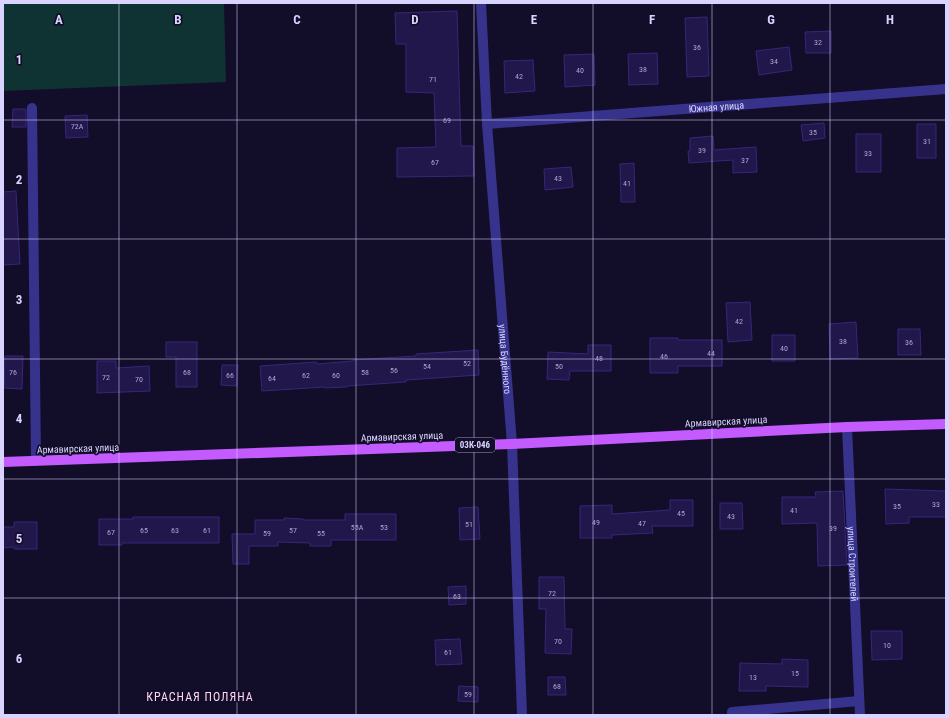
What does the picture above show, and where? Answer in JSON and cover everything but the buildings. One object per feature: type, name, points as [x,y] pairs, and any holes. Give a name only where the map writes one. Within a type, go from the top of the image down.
[{"type":"main road","name":"Армавирская улица","points":[[3,462],[512,444],[847,427],[946,424]]},
{"type":"street","name":"улица Будённого","points":[[481,3],[487,124],[512,444],[522,715]]},
{"type":"street","name":"Южная улица","points":[[487,124],[946,89]]},
{"type":"street","points":[[32,108],[36,461]]},
{"type":"street","name":"улица Строителей","points":[[847,427],[860,715]]},
{"type":"street","points":[[732,715],[732,712],[859,701]]},
{"type":"green space","points":[[3,3],[224,3],[226,82],[3,91]]},
{"type":"district","name":"КРАСНАЯ ПОЛЯНА","points":[[200,697]]}]
